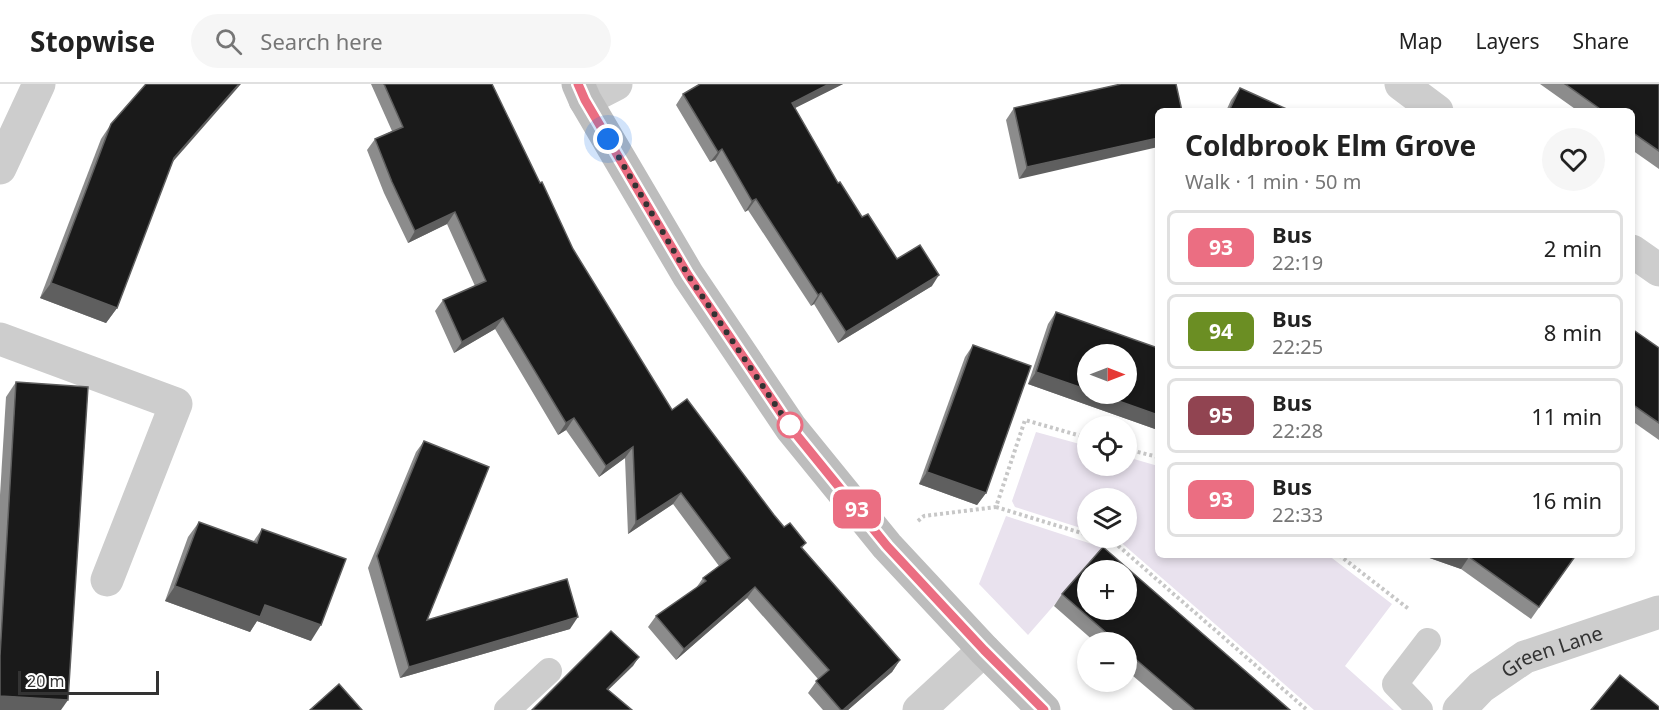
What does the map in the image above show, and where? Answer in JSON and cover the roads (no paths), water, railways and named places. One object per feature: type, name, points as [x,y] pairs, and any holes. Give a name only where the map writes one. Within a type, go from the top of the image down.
[{"type":"street","points":[[0,168],[39,84]]},
{"type":"street","points":[[616,84],[581,92],[688,275],[778,409],[887,546],[984,650],[1044,710]]},
{"type":"street","points":[[1401,84],[1433,108]]},
{"type":"street","points":[[1635,253],[1659,270]]},
{"type":"street","points":[[0,339],[176,404],[107,580]]},
{"type":"street","name":"Green Lane","points":[[1459,710],[1481,687],[1525,657],[1659,612]]},
{"type":"street","points":[[919,710],[984,650]]},
{"type":"lane","points":[[1420,710],[1395,684],[1428,641]]},
{"type":"lane","points":[[507,710],[549,671]]}]
